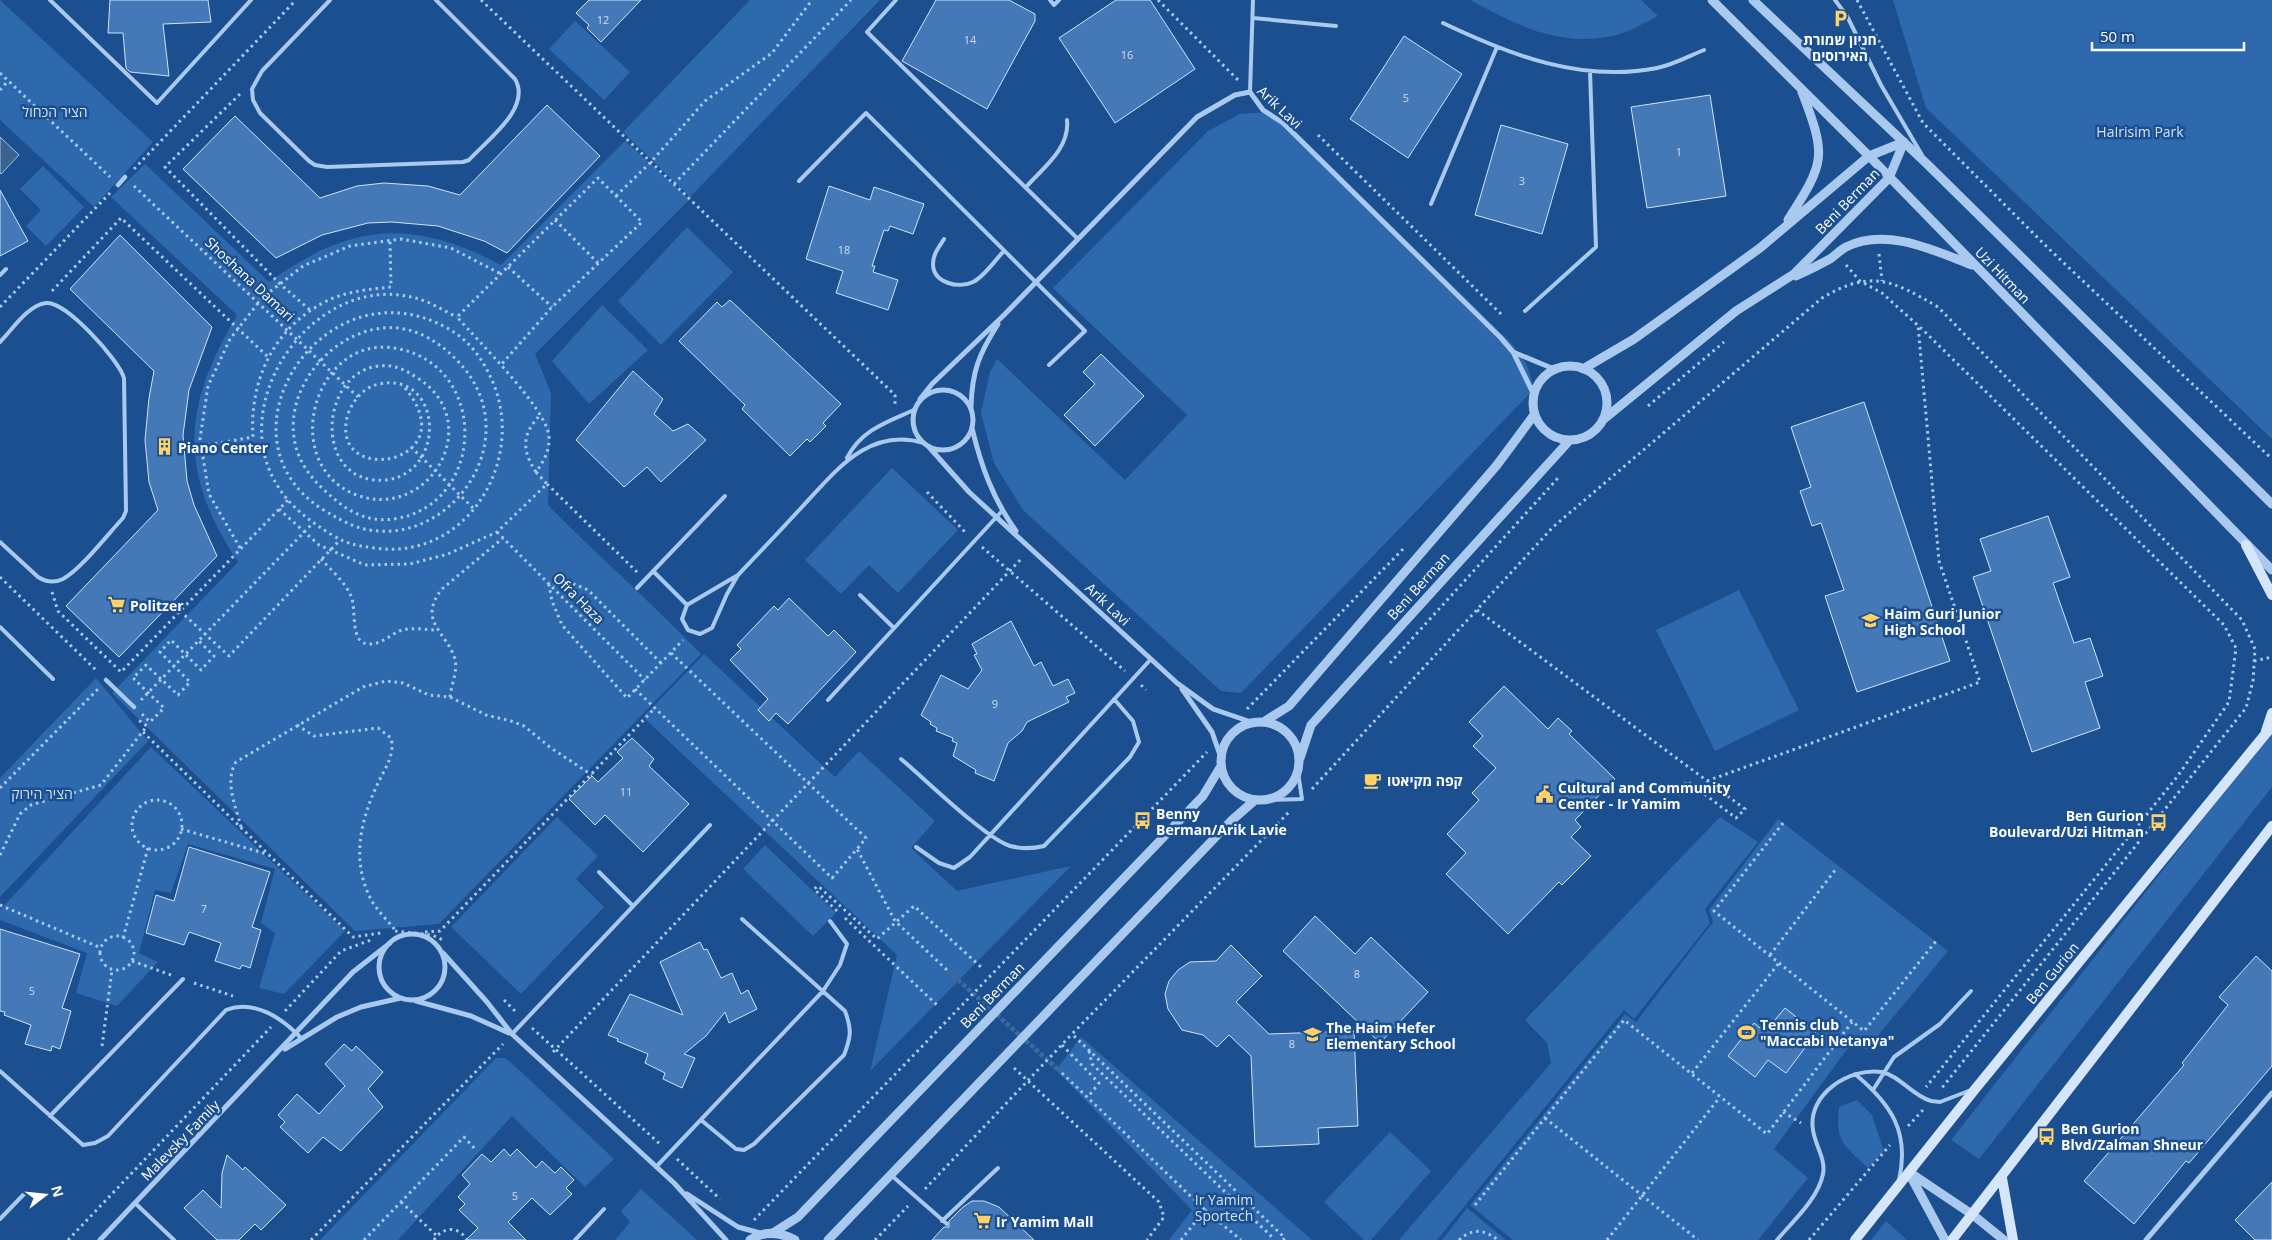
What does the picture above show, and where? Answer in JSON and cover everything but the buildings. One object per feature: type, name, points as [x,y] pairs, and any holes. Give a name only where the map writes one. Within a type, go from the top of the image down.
[{"type":"main road","points":[[2246,544],[2272,595]]},
{"type":"main road","points":[[2269,729],[2272,712]]},
{"type":"main road","name":"Ben Gurion","points":[[1855,1240],[1976,1088],[2269,729]]},
{"type":"main road","points":[[1952,1240],[2002,1178],[2272,826]]},
{"type":"main road","points":[[2002,1178],[2013,1240]]},
{"type":"street","name":"Uzi Hitman","points":[[1712,0],[1869,156],[2272,570]]},
{"type":"street","name":"Uzi Hitman","points":[[1753,0],[1927,164],[2272,504]]},
{"type":"street","points":[[1783,228],[1813,181],[1819,162],[1819,142],[1801,89]]},
{"type":"street","name":"Arik Lavi","points":[[920,399],[932,384],[1036,283],[1197,117],[1235,95],[1250,92],[1263,110],[1282,123],[1513,352],[1534,395]]},
{"type":"street","name":"Beni Berman","points":[[1583,369],[1641,334],[1783,228],[1869,156],[1904,142]]},
{"type":"street","name":"Beni Berman","points":[[1604,419],[1736,310],[1794,274],[1889,178],[1904,142]]},
{"type":"street","points":[[118,185],[125,177]]},
{"type":"street","points":[[1758,296],[1831,258],[1844,248],[1876,238],[1891,239],[1931,249],[1976,267]]},
{"type":"street","name":"Arik Lavi","points":[[971,407],[975,366],[982,348],[1004,315]]},
{"type":"street","name":"Arik Lavi","points":[[1513,352],[1554,369]]},
{"type":"street","points":[[1564,366],[1583,369],[1596,377],[1604,387],[1607,398],[1607,410],[1604,419],[1595,431],[1585,438],[1569,441],[1560,440],[1548,434],[1539,425],[1534,415],[1534,395],[1542,378],[1554,369],[1564,366]]},
{"type":"street","points":[[938,390],[948,390],[961,396],[971,407],[973,418],[969,436],[955,448],[937,450],[926,445],[914,428],[914,410],[920,399],[938,390]]},
{"type":"street","name":"Beni Berman","points":[[1265,721],[1289,706],[1497,464],[1534,415]]},
{"type":"street","name":"Arik Lavi","points":[[972,428],[986,477],[1002,511],[1024,542]]},
{"type":"street","name":"Beni Berman","points":[[1300,758],[1311,725],[1569,441]]},
{"type":"street","name":"Arik Lavi","points":[[926,445],[969,492],[1177,683],[1202,703],[1224,715],[1251,722]]},
{"type":"street","points":[[106,680],[134,706]]},
{"type":"street","name":"Arik Lavi","points":[[1177,683],[1212,732],[1221,762]]},
{"type":"street","points":[[1265,721],[1278,725],[1289,734],[1296,744],[1300,758],[1298,772],[1292,784],[1283,794],[1269,800],[1255,800],[1242,796],[1231,788],[1221,762],[1223,746],[1231,734],[1238,728],[1251,722],[1265,721]]},
{"type":"street","name":"Beni Berman","points":[[750,1240],[798,1217],[812,1203],[1203,796],[1221,762]]},
{"type":"street","points":[[828,1240],[1232,821],[1255,800]]},
{"type":"street","points":[[512,1034],[471,1016],[401,998],[387,988],[381,978],[379,967],[383,952],[390,943],[398,938],[411,934],[426,937],[436,944],[487,1002],[512,1034],[674,1183],[704,1206],[745,1230],[784,1234],[795,1240]]},
{"type":"street","name":"Malevsky Family","points":[[100,1240],[277,1055],[353,972],[390,943]]},
{"type":"street","points":[[413,1000],[424,998],[434,993],[441,984],[445,964],[442,953]]},
{"type":"street","name":"Malevsky Family","points":[[277,1055],[337,1016],[401,998]]},
{"type":"street","points":[[2146,1240],[2272,1093]]},
{"type":"street","points":[[1908,1172],[1973,1215],[2004,1240]]},
{"type":"street","points":[[1908,1172],[1945,1240]]},
{"type":"street","points":[[674,1183],[726,1240]]},
{"type":"lane","points":[[50,0],[157,103],[251,0]]},
{"type":"lane","points":[[330,0],[255,80],[252,95],[260,113],[315,165],[453,162],[468,160],[513,113],[519,103],[519,88],[508,71],[436,0]]},
{"type":"lane","points":[[896,0],[867,32],[1027,186],[1078,239]]},
{"type":"lane","points":[[1050,0],[1054,4],[1059,0]]},
{"type":"lane","points":[[1250,92],[1253,0]]},
{"type":"lane","points":[[1835,0],[1846,16],[1881,85],[1927,164]]},
{"type":"lane","points":[[1253,18],[1336,26]]},
{"type":"lane","points":[[1443,23],[1524,58],[1572,70],[1615,74],[1659,68],[1704,50]]},
{"type":"lane","points":[[1431,204],[1497,47]]},
{"type":"lane","points":[[1525,311],[1596,247],[1590,71]]},
{"type":"lane","points":[[799,181],[866,113],[1085,330],[1049,366]]},
{"type":"lane","points":[[1027,186],[1059,151],[1068,132],[1066,120]]},
{"type":"lane","points":[[944,239],[934,255],[933,265],[938,277],[951,284],[974,282],[1004,251]]},
{"type":"lane","points":[[0,275],[6,269]]},
{"type":"lane","points":[[0,342],[26,315],[40,305],[53,303],[64,308],[114,360],[124,378],[126,511],[123,518],[73,572],[63,579],[49,582],[38,577],[0,542]]},
{"type":"lane","points":[[738,575],[687,605],[682,618],[684,624],[691,632],[700,634],[712,628],[726,594],[738,575],[846,460],[857,442],[864,435],[914,410]]},
{"type":"lane","points":[[846,460],[869,447],[892,439],[906,438],[926,445]]},
{"type":"lane","points":[[636,588],[725,496]]},
{"type":"lane","points":[[828,700],[1002,511]]},
{"type":"lane","points":[[653,571],[687,605]]},
{"type":"lane","points":[[860,596],[894,628]]},
{"type":"lane","points":[[0,627],[53,679]]},
{"type":"lane","points":[[916,847],[939,863],[954,868],[970,857],[1151,659]]},
{"type":"lane","points":[[901,759],[990,835],[1008,845],[1029,849],[1044,846],[1130,757],[1139,742],[1132,721],[1114,699]]},
{"type":"lane","points":[[1269,800],[1302,799],[1298,772]]},
{"type":"lane","points":[[512,1034],[710,825]]},
{"type":"lane","points":[[599,872],[633,906]]},
{"type":"lane","points":[[701,1120],[736,1150],[744,1150],[754,1144],[844,1054],[849,1041],[851,1026],[846,1011],[742,919]]},
{"type":"lane","points":[[656,1167],[823,991],[840,965],[847,944],[830,921]]},
{"type":"lane","points":[[50,1116],[183,979]]},
{"type":"lane","points":[[1873,1090],[1894,1057],[1940,1024],[1971,991]]},
{"type":"lane","points":[[0,1071],[83,1144],[96,1143],[108,1136],[226,1010],[236,1006],[259,1009],[278,1019],[301,1038]]},
{"type":"lane","points":[[1777,1240],[1818,1188],[1824,1165],[1813,1130],[1812,1116],[1818,1101],[1843,1078],[1868,1071],[1884,1073],[1931,1102],[1940,1102],[1976,1088]]},
{"type":"lane","points":[[1855,1074],[1886,1103],[1900,1134],[1904,1160],[1898,1186]]},
{"type":"lane","points":[[942,1221],[998,1168]]},
{"type":"lane","points":[[891,1175],[947,1224]]},
{"type":"lane","points":[[0,1218],[25,1193]]},
{"type":"lane","points":[[135,1203],[174,1240]]},
{"type":"lane","points":[[575,1240],[604,1209]]},
{"type":"path","points":[[125,177],[296,0]]},
{"type":"path","points":[[481,0],[895,395],[895,418]]},
{"type":"path","points":[[616,196],[651,162],[705,101],[772,53],[812,0]]},
{"type":"path","points":[[674,184],[851,0]]},
{"type":"path","points":[[1158,0],[1250,92]]},
{"type":"path","points":[[1857,0],[1924,123],[2049,249],[2272,459]]},
{"type":"path","points":[[0,73],[118,185],[0,307]]},
{"type":"path","points":[[255,80],[164,167],[280,284],[310,310]]},
{"type":"path","points":[[0,90],[8,81]]},
{"type":"path","points":[[1318,135],[1502,314]]},
{"type":"path","name":"Shoshana Damari","points":[[125,177],[358,397]]},
{"type":"path","points":[[457,317],[598,178],[642,222],[552,307],[500,366]]},
{"type":"path","points":[[40,305],[121,218],[268,357]]},
{"type":"path","points":[[555,220],[598,264]]},
{"type":"path","points":[[1876,238],[1882,281]]},
{"type":"path","points":[[240,548],[210,494],[200,439],[208,386],[230,339],[259,302],[303,266],[350,246],[401,239],[451,248],[500,274]]},
{"type":"path","points":[[202,446],[253,437],[254,401],[258,381],[268,357],[288,330],[310,310],[332,298],[360,290],[391,287],[390,241]]},
{"type":"path","points":[[1839,263],[1846,265],[1860,281],[1882,293],[1918,325],[2224,624],[2236,648],[2228,702],[2177,777],[1919,1095]]},
{"type":"path","points":[[508,267],[552,307]]},
{"type":"path","points":[[875,1240],[1072,1034],[1302,799],[1553,527],[1822,298],[1843,286],[1860,281],[1882,281],[1916,294],[1938,307],[2242,620],[2255,649],[2253,682],[2246,708],[1931,1102],[1900,1134],[1810,1240]]},
{"type":"path","points":[[405,388],[414,399],[420,418],[419,435],[411,447],[396,458],[385,461],[373,460],[353,448],[347,433],[347,418],[358,397],[373,386],[384,383],[405,388],[414,391],[425,403],[430,417],[431,432],[427,448],[407,473],[393,479],[376,480],[358,473],[342,462],[333,447],[330,431],[332,414],[337,399],[346,386],[359,374],[373,368],[390,366],[407,371],[428,385],[442,401],[449,420],[449,440],[436,471],[418,488],[400,497],[378,499],[355,494],[332,480],[318,461],[311,439],[312,416],[318,393],[332,372],[347,358],[368,349],[392,348],[419,356],[444,374],[459,396],[466,421],[465,446],[458,470],[444,492],[425,508],[403,518],[378,520],[350,512],[317,485],[299,456],[293,427],[297,398],[310,373],[329,352],[353,336],[380,328],[407,328],[433,339],[462,364],[480,391],[487,420],[484,449],[474,476],[460,495],[436,518],[409,529],[380,532],[348,525],[310,500],[286,471],[277,438],[278,405],[291,373],[308,350],[339,325],[371,314],[407,313],[445,327],[474,348],[488,370],[502,408],[503,441],[495,474],[480,504],[456,528],[426,544],[390,551],[347,544],[301,516],[273,480],[261,441],[264,401],[279,363],[303,331],[335,307],[373,295],[414,297],[457,317],[541,414],[548,435],[548,448],[536,472]]},
{"type":"path","points":[[1707,781],[1980,682],[1940,561],[1918,325]]},
{"type":"path","points":[[1648,406],[1731,336]]},
{"type":"path","points":[[541,414],[529,428],[524,440],[527,457],[536,472],[645,580]]},
{"type":"path","points":[[411,447],[474,509]]},
{"type":"path","points":[[1386,667],[1558,478]]},
{"type":"path","points":[[279,510],[318,546],[365,564],[410,564],[448,554],[497,532],[547,484]]},
{"type":"path","points":[[926,492],[974,541],[1146,690]]},
{"type":"path","points":[[49,582],[58,611],[121,672],[288,500]]},
{"type":"path","points":[[0,855],[20,814],[31,805],[102,785],[147,726],[129,713],[134,706],[313,523]]},
{"type":"path","name":"Ofra Haza","points":[[497,532],[644,680]]},
{"type":"path","points":[[450,698],[456,661],[433,622],[432,608],[435,598],[442,589],[503,538]]},
{"type":"path","points":[[180,611],[229,656],[340,540]]},
{"type":"path","points":[[1238,719],[1410,542]]},
{"type":"path","points":[[543,1062],[1031,548]]},
{"type":"path","points":[[321,559],[351,596],[356,614],[355,632],[362,642],[367,644],[380,642],[403,630],[437,630]]},
{"type":"path","points":[[0,577],[106,680],[0,788]]},
{"type":"path","points":[[661,663],[588,590],[569,582],[549,585],[552,601],[562,625],[627,698],[644,680],[661,663],[671,653],[691,632]]},
{"type":"path","points":[[1477,610],[1745,809],[1736,818],[1687,782],[1678,795]]},
{"type":"path","points":[[134,706],[150,722],[164,708],[133,678],[146,665],[178,695],[190,682],[160,652],[171,640],[201,670],[214,656],[198,640]]},
{"type":"path","points":[[636,689],[832,878],[866,838],[671,653]]},
{"type":"path","points":[[2254,661],[2272,657]]},
{"type":"path","points":[[242,828],[230,782],[230,771],[242,757],[363,687],[375,683],[396,682],[429,694],[450,698],[486,715],[524,726],[592,775]]},
{"type":"path","points":[[143,732],[354,937],[395,931],[440,931],[656,708]]},
{"type":"path","points":[[297,725],[314,736],[378,728],[386,732],[391,738],[393,746],[390,759],[368,805],[360,832],[358,856],[364,882],[373,902],[395,931],[398,938]]},
{"type":"path","points":[[745,1230],[1216,743]]},
{"type":"path","points":[[156,800],[173,806],[178,812],[181,829],[172,844],[156,850],[140,844],[132,828],[135,813],[148,802],[156,800]]},
{"type":"path","points":[[1783,823],[1714,911],[1852,1022],[1864,1031],[1936,942]]},
{"type":"path","points":[[181,829],[268,854]]},
{"type":"path","points":[[123,938],[148,848]]},
{"type":"path","points":[[857,849],[895,921],[948,971]]},
{"type":"path","points":[[1770,956],[1836,869]]},
{"type":"path","points":[[939,1007],[814,889],[818,886],[877,939],[914,906],[982,967]]},
{"type":"path","points":[[0,905],[101,948]]},
{"type":"path","points":[[275,1009],[284,1012],[341,951],[395,931],[432,935],[442,939],[449,946]]},
{"type":"path","points":[[111,937],[123,938],[132,945],[134,951],[132,961],[124,969],[112,970],[101,960],[101,948],[111,937]]},
{"type":"path","points":[[132,961],[238,997]]},
{"type":"path","points":[[1692,1073],[1780,964]]},
{"type":"path","points":[[99,1067],[112,970]]},
{"type":"path","points":[[497,994],[554,1050],[728,1205]]},
{"type":"path","points":[[68,1240],[278,1019]]},
{"type":"path","points":[[1475,1205],[1624,1020],[1767,1134],[1852,1022]]},
{"type":"path","points":[[311,1240],[512,1034]]},
{"type":"path","points":[[1072,1034],[1285,1238],[1283,1240]]},
{"type":"path","points":[[1062,1045],[1099,1083],[1088,1098]]},
{"type":"path","points":[[1089,1050],[1092,1064],[1272,1237],[1270,1240]]},
{"type":"path","points":[[1012,1066],[1160,1202],[1164,1217],[1147,1240]]},
{"type":"path","points":[[1062,1073],[1205,1210],[1241,1240]]},
{"type":"path","points":[[1607,1240],[1720,1096]]},
{"type":"path","points":[[1783,1112],[1813,1130]]},
{"type":"path","points":[[1545,1118],[1698,1240]]},
{"type":"path","points":[[364,1240],[464,1137],[475,1149]]},
{"type":"path","points":[[401,1202],[436,1238],[446,1229],[452,1229],[464,1234],[468,1240]]},
{"type":"path","points":[[1181,1240],[1205,1210]]},
{"type":"path","points":[[1459,1240],[1467,1233],[1475,1230],[1498,1240]]},
{"type":"green space","name":"הציר הכחול","points":[[0,0],[153,142],[94,207],[0,120]]},
{"type":"green space","points":[[750,0],[880,0],[690,197],[623,132]]},
{"type":"green space","points":[[1470,0],[1641,0],[1658,16],[1618,35],[1592,39],[1573,39],[1538,32],[1504,18]]},
{"type":"green space","name":"HaIrisim Park","points":[[1893,0],[2272,0],[2272,439],[1926,108]]},
{"type":"green space","points":[[575,21],[630,72],[604,100],[549,49]]},
{"type":"green space","points":[[1267,112],[1289,125],[1512,344],[1527,365],[1534,389],[1241,693],[1221,691],[1023,510],[994,463],[981,413],[990,372],[997,359],[1125,480],[1187,415],[1053,288],[1208,131],[1240,114]]},
{"type":"green space","points":[[625,141],[690,199],[535,354],[551,393],[548,505],[701,654],[439,924],[355,931],[112,693],[238,562],[218,529],[205,498],[197,468],[194,439],[197,410],[206,380],[219,349],[237,315],[111,197],[145,164],[269,282],[299,262],[327,248],[355,238],[382,234],[410,234],[439,240],[469,250],[501,265]]},
{"type":"green space","points":[[43,166],[84,207],[46,246],[26,226],[41,210],[20,189]]},
{"type":"green space","points":[[687,227],[733,272],[661,345],[618,301]]},
{"type":"green space","points":[[602,305],[648,350],[589,404],[552,361]]},
{"type":"green space","points":[[892,468],[958,530],[898,593],[869,565],[841,594],[805,560]]},
{"type":"green space","points":[[1739,590],[1799,710],[1715,751],[1656,630]]},
{"type":"green space","points":[[704,654],[835,777],[859,751],[935,821],[911,848],[957,891],[1071,866],[870,1071],[897,955],[643,717]]},
{"type":"green space","name":"הציר הירוק","points":[[96,678],[148,741],[0,897],[0,778]]},
{"type":"green space","points":[[2272,731],[2272,787],[1979,1159],[1951,1140]]},
{"type":"green space","points":[[151,747],[345,931],[284,994],[259,988],[275,933],[261,923],[275,869],[188,844],[171,893],[155,890],[139,953],[158,962],[117,1006],[76,993],[87,953],[0,920],[0,910]]},
{"type":"green space","points":[[557,817],[598,856],[576,879],[604,907],[521,994],[451,927]]},
{"type":"green space","points":[[1720,817],[1758,842],[1705,909],[1710,923],[1634,1019],[1624,1010],[1437,1240],[1399,1240],[1551,1063],[1547,1043],[1525,1020]]},
{"type":"green space","name":"Tennis club \"Maccabi Netanya\"","points":[[1778,819],[1948,951],[1866,1050],[1853,1041],[1774,1149],[1808,1178],[1758,1240],[1513,1240],[1470,1205],[1625,1014],[1636,1022],[1713,922],[1709,910]]},
{"type":"green space","points":[[765,845],[836,913],[813,936],[743,869]]},
{"type":"green space","name":"Ir Yamim Sportech","points":[[1081,1037],[1312,1240],[1169,1240],[1192,1210],[1056,1070]]},
{"type":"green space","points":[[496,1058],[505,1058],[517,1068],[614,1159],[585,1187],[512,1116],[398,1240],[320,1240]]},
{"type":"green space","points":[[1857,1100],[1872,1115],[1884,1151],[1868,1168],[1847,1148],[1838,1128],[1839,1107]]},
{"type":"green space","points":[[1390,1132],[1431,1171],[1371,1240],[1364,1240],[1324,1202]]},
{"type":"green space","points":[[641,1189],[697,1240],[615,1240],[630,1222],[621,1211]]},
{"type":"green space","points":[[1467,1208],[1506,1240],[1442,1240]]},
{"type":"green space","points":[[1886,1221],[1907,1240],[1871,1240]]},
{"type":"shaded area","points":[[0,137],[19,155],[1,174],[0,173]]},
{"type":"tunnel","points":[[948,971],[1062,1073]]},
{"type":"place","name":"חניון שמורת האירוסים","points":[[1840,19]]},
{"type":"place","name":"Piano Center","points":[[164,447]]},
{"type":"place","name":"Politzer","points":[[116,605]]},
{"type":"place","name":"Haim Guri Junior High School","points":[[1870,621]]},
{"type":"place","name":"קפה מקיאטו","points":[[1373,780]]},
{"type":"place","name":"Cultural and Community Center - Ir Yamim","points":[[1544,795]]},
{"type":"place","name":"Benny Berman/Arik Lavie","points":[[1142,821]]},
{"type":"place","name":"Ben Gurion Boulevard/Uzi Hitman","points":[[2158,823]]},
{"type":"place","name":"Tennis club \"Maccabi Netanya\"","points":[[1746,1032]]},
{"type":"place","name":"The Haim Hefer Elementary School","points":[[1312,1035]]},
{"type":"place","name":"Ben Gurion Blvd/Zalman Shneur","points":[[2047,1136]]},
{"type":"place","name":"Ir Yamim Mall","points":[[982,1221]]}]
